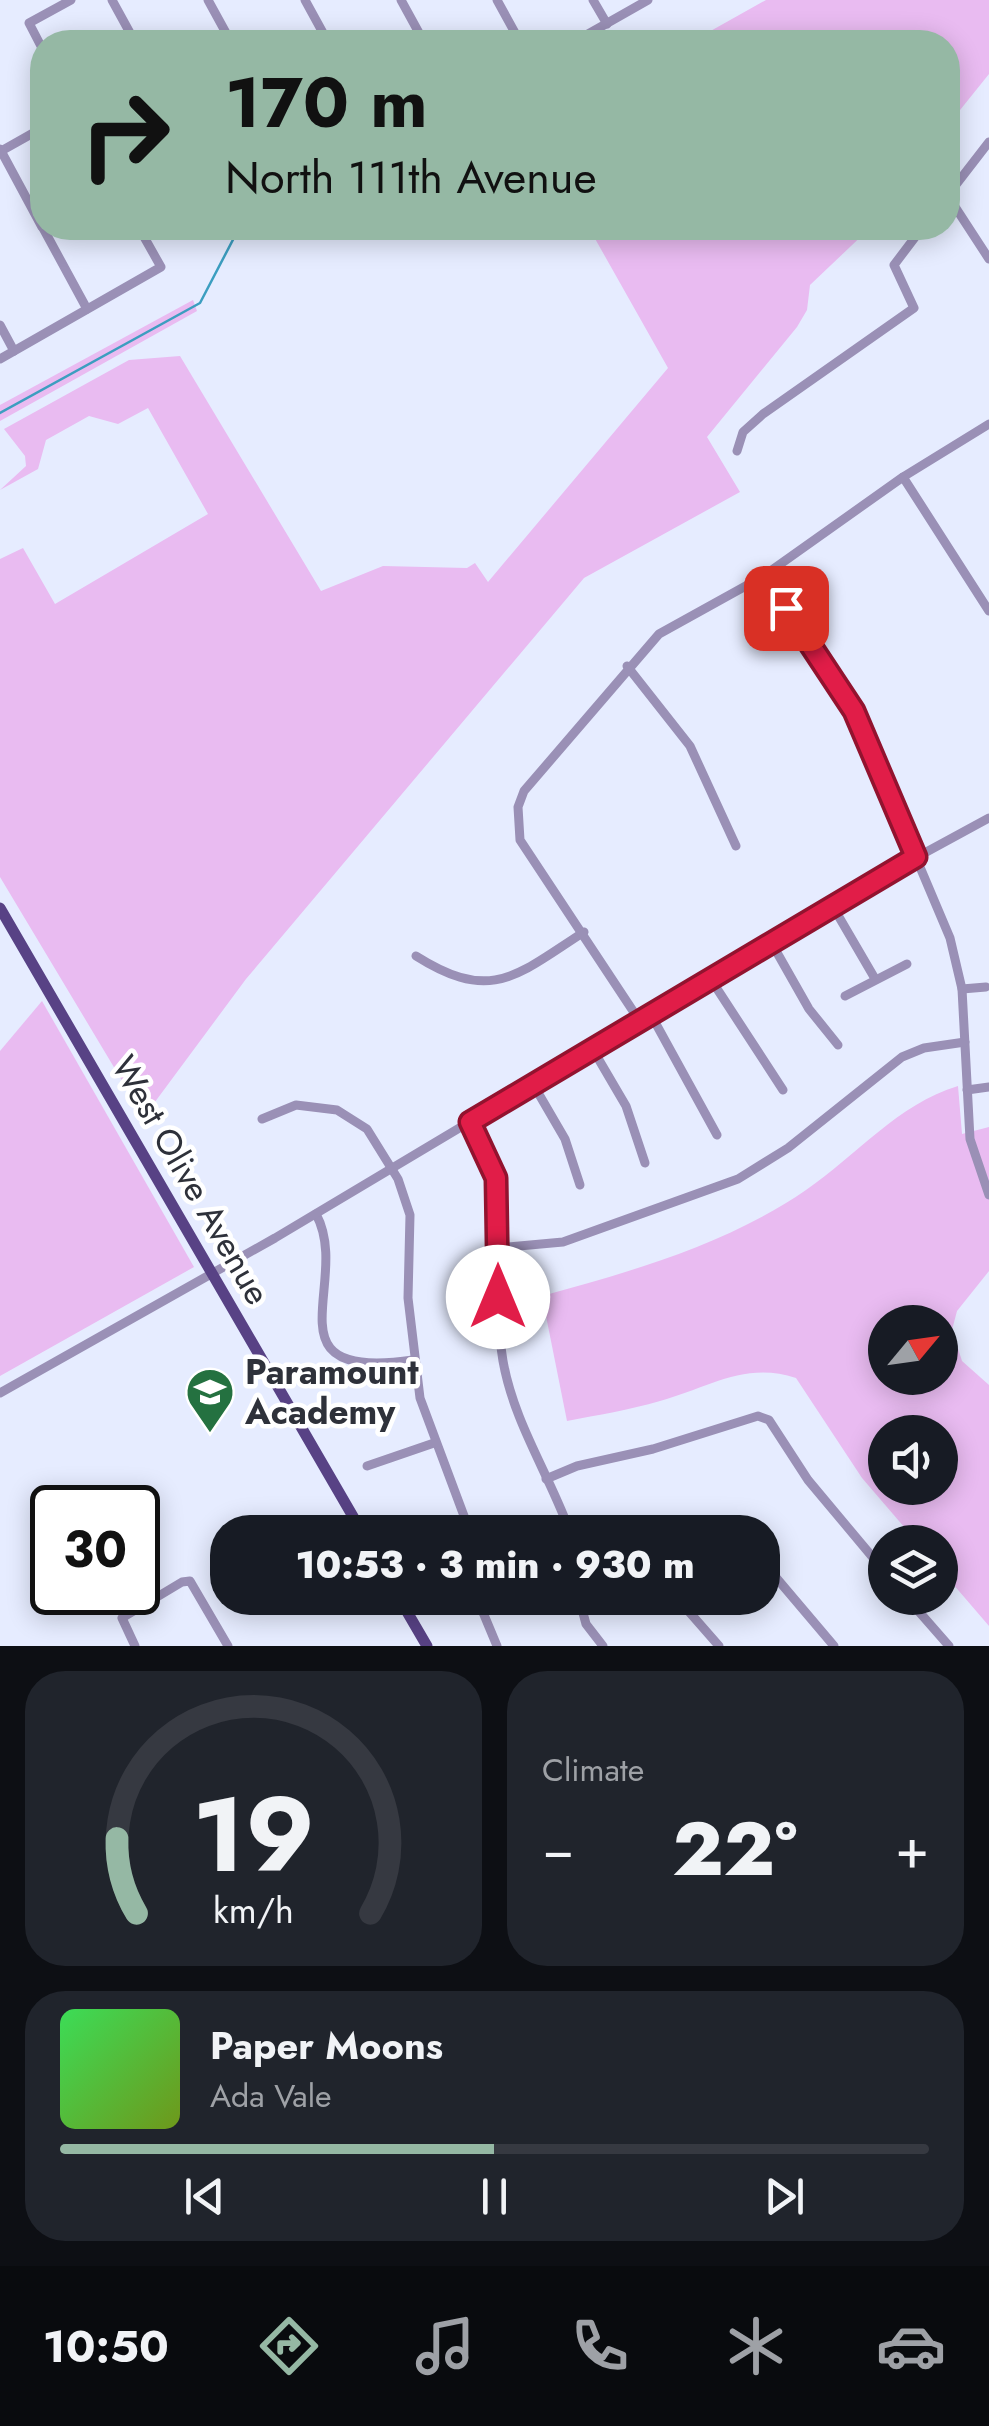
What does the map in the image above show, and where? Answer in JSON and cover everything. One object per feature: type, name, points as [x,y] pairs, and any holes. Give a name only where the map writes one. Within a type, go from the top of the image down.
[{"type":"main road","name":"West Olive Avenue","points":[[0,908],[352,1515]]},
{"type":"main road","points":[[408,1615],[425,1645]]},
{"type":"street","points":[[32,30],[29,24],[71,0]]},
{"type":"street","points":[[112,0],[128,30]]},
{"type":"street","points":[[208,0],[224,30]]},
{"type":"street","points":[[305,0],[321,30]]},
{"type":"street","points":[[401,0],[417,30]]},
{"type":"street","points":[[497,0],[513,30]]},
{"type":"street","points":[[594,0],[606,24]]},
{"type":"street","points":[[595,30],[648,0]]},
{"type":"street","points":[[30,134],[0,150],[30,204]]},
{"type":"street","points":[[960,180],[989,142]]},
{"type":"street","points":[[960,214],[989,259]]},
{"type":"street","points":[[50,240],[88,309]]},
{"type":"street","points":[[0,359],[161,267],[146,240]]},
{"type":"street","points":[[737,451],[743,432],[762,414],[914,308],[894,265],[913,240]]},
{"type":"street","points":[[0,325],[14,351]]},
{"type":"street","points":[[639,1020],[520,840],[518,807],[524,791],[627,666],[659,634],[762,577],[903,477],[989,424]]},
{"type":"street","points":[[903,477],[989,612]]},
{"type":"street","points":[[762,577],[849,701],[953,947],[962,989],[973,1152],[989,1195]]},
{"type":"street","points":[[627,666],[690,746],[736,846]]},
{"type":"street","points":[[0,1393],[316,1214],[832,905],[989,818]]},
{"type":"street","points":[[832,905],[874,977]]},
{"type":"street","points":[[416,956],[446,974],[470,982],[503,980],[584,932]]},
{"type":"street","points":[[770,942],[809,1010],[838,1045]]},
{"type":"street","points":[[845,996],[874,977],[907,964]]},
{"type":"street","points":[[710,978],[783,1090]]},
{"type":"street","points":[[962,989],[986,988]]},
{"type":"street","points":[[650,1014],[716,1135]]},
{"type":"street","points":[[498,1248],[563,1242],[716,1188],[776,1156],[902,1057],[924,1048],[965,1042]]},
{"type":"street","points":[[592,1048],[626,1106],[645,1163]]},
{"type":"street","points":[[533,1084],[566,1139],[580,1186]]},
{"type":"street","points":[[967,1090],[989,1086]]},
{"type":"street","points":[[262,1119],[296,1105],[338,1110],[367,1129],[392,1168],[410,1215],[413,1360],[434,1443],[463,1515]]},
{"type":"street","points":[[470,1122],[496,1178],[498,1318],[509,1388],[562,1515]]},
{"type":"street","points":[[316,1214],[324,1232],[321,1324],[331,1347],[342,1358],[365,1366],[413,1360]]},
{"type":"street","points":[[546,1479],[576,1466],[707,1434],[745,1418],[769,1420],[827,1506],[868,1553]]},
{"type":"street","points":[[368,1466],[434,1443]]},
{"type":"street","points":[[135,1646],[122,1618],[190,1581],[228,1646]]},
{"type":"street","points":[[780,1582],[834,1646]]},
{"type":"street","points":[[484,1615],[497,1646]]},
{"type":"street","points":[[583,1615],[603,1646]]},
{"type":"street","points":[[693,1615],[719,1646]]},
{"type":"street","points":[[922,1615],[949,1646]]},
{"type":"shaded area","points":[[766,0],[989,0],[989,74],[960,110],[960,30],[712,30]]},
{"type":"shaded area","points":[[596,240],[857,240],[810,285],[807,310],[797,327],[707,437],[740,492],[584,578],[246,979],[149,1110],[139,1109],[0,877],[0,559],[23,548],[55,604],[208,514],[148,408],[118,424],[89,416],[46,440],[38,469],[0,490],[26,466],[25,456],[4,429],[129,360],[180,356],[321,591],[383,566],[467,568],[475,563],[488,582],[668,368]]},
{"type":"shaded area","points":[[193,300],[197,311],[0,421],[0,405]]},
{"type":"shaded area","points":[[42,1001],[194,1267],[0,1376],[0,1051]]},
{"type":"shaded area","points":[[958,1086],[962,1134],[989,1127],[989,1271],[958,1310],[958,1305],[868,1305],[868,1395],[958,1395],[958,1349],[962,1361],[989,1385],[989,1626],[958,1590],[958,1525],[902,1525],[885,1505],[958,1505],[958,1415],[868,1415],[868,1485],[796,1378],[743,1374],[678,1396],[567,1421],[542,1296],[645,1266],[745,1226],[806,1190],[916,1105]]},
{"type":"waterway","points":[[0,413],[200,303],[233,240]]},
{"type":"place","name":"Paramount Academy","points":[[210,1434]]},
{"type":"route","points":[[498,1297],[496,1178],[470,1122],[916,857],[854,711],[786,608]]}]
